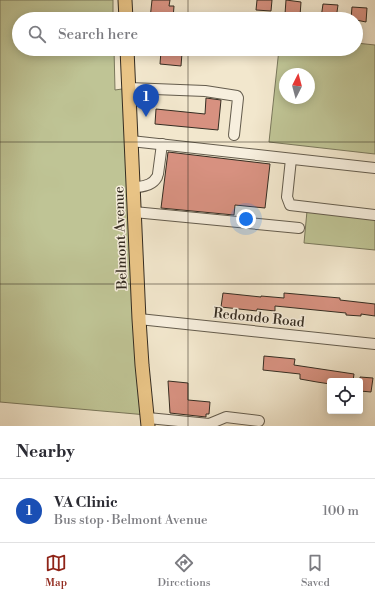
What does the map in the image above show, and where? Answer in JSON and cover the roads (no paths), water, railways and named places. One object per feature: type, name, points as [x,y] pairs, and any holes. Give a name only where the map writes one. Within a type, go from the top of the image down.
[{"type":"main road","points":[[125,0],[126,12]]},
{"type":"main road","name":"Belmont Avenue","points":[[127,56],[139,319],[148,422]]},
{"type":"street","points":[[129,88],[205,92],[237,96],[234,134]]},
{"type":"street","points":[[131,141],[375,168]]},
{"type":"street","points":[[133,188],[147,186],[152,183],[158,175],[162,144]]},
{"type":"street","points":[[291,159],[287,197],[290,205],[375,215]]},
{"type":"street","points":[[134,212],[298,228]]},
{"type":"street","name":"Redondo Road","points":[[139,319],[375,344]]},
{"type":"street","points":[[148,422],[209,424],[226,418],[259,421]]},
{"type":"place","name":"VA Clinic","points":[[146,117]]}]
